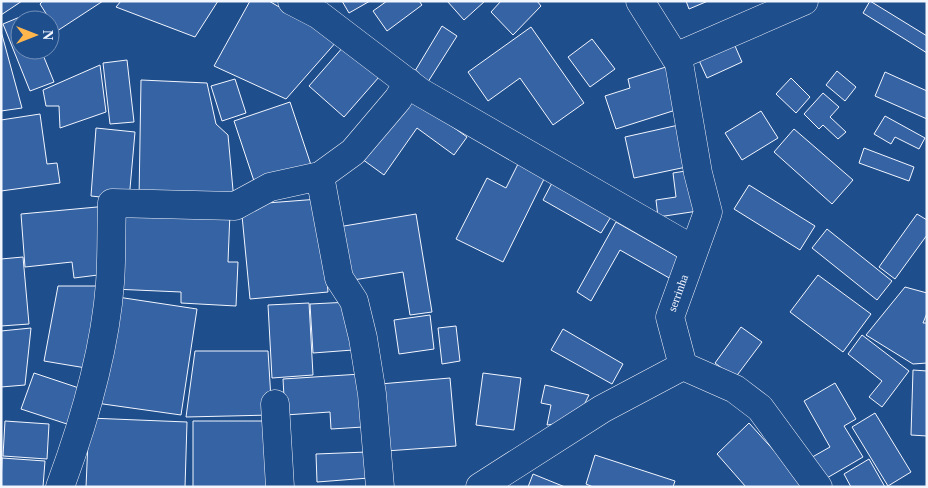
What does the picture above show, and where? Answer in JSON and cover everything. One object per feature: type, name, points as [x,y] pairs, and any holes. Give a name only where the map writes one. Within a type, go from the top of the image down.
[{"type":"street","points":[[292,1],[318,15],[420,92],[694,250]]},
{"type":"street","name":"serrinha","points":[[640,1],[679,63],[698,173],[708,212],[670,317],[683,366]]},
{"type":"street","points":[[675,57],[804,1]]},
{"type":"street","points":[[60,487],[76,445],[100,352],[110,283],[112,202],[235,206],[270,187],[320,176],[353,152],[398,100],[408,82]]},
{"type":"street","points":[[320,176],[339,278],[354,300],[363,338],[372,394],[380,487]]},
{"type":"street","points":[[480,487],[602,409],[683,366],[736,389],[760,408],[818,487]]},
{"type":"street","points":[[275,404],[280,487]]},
{"type":"building","points":[[1,1],[22,1],[1,15]]},
{"type":"building","points":[[43,1],[103,1],[60,29],[60,10],[44,10],[40,4]]},
{"type":"building","points":[[121,1],[218,1],[195,37],[116,7]]},
{"type":"building","points":[[250,1],[269,1],[337,41],[286,99],[214,66]]},
{"type":"building","points":[[342,1],[370,1],[349,13]]},
{"type":"building","points":[[387,1],[419,1],[422,5],[387,31],[373,11]]},
{"type":"building","points":[[447,1],[485,1],[464,20]]},
{"type":"building","points":[[501,1],[537,1],[541,6],[513,35],[491,12]]},
{"type":"building","points":[[686,1],[708,1],[689,9]]},
{"type":"building","points":[[870,1],[927,36],[927,53],[863,13]]},
{"type":"building","points":[[10,21],[10,41],[3,24]]},
{"type":"building","points":[[442,26],[457,36],[426,85],[412,76]]},
{"type":"building","points":[[531,27],[584,103],[553,125],[520,78],[488,101],[468,72]]},
{"type":"building","points":[[1,31],[22,108],[1,111]]},
{"type":"building","points":[[592,39],[615,69],[590,87],[568,57]]},
{"type":"building","points":[[732,39],[742,62],[707,78],[697,56]]},
{"type":"building","points":[[344,46],[379,77],[344,117],[309,86]]},
{"type":"building","points":[[18,60],[45,60],[54,82],[30,91]]},
{"type":"building","points":[[127,60],[134,122],[110,124],[103,63]]},
{"type":"building","points":[[100,65],[106,112],[60,128],[59,106],[46,106],[43,90]]},
{"type":"building","points":[[669,66],[682,108],[616,129],[605,96],[630,88],[628,79]]},
{"type":"building","points":[[837,71],[856,87],[845,101],[826,85]]},
{"type":"building","points":[[885,72],[927,91],[927,119],[875,96]]},
{"type":"building","points":[[791,78],[810,97],[796,113],[776,94]]},
{"type":"building","points":[[235,79],[246,113],[222,121],[211,86]]},
{"type":"building","points":[[141,80],[207,83],[216,124],[228,135],[234,201],[139,199]]},
{"type":"building","points":[[823,93],[839,107],[830,117],[846,132],[838,139],[823,125],[819,129],[804,114]]},
{"type":"building","points":[[408,95],[467,137],[454,155],[417,128],[384,175],[362,159]]},
{"type":"building","points":[[290,102],[313,171],[257,190],[234,121]]},
{"type":"building","points":[[761,111],[778,138],[742,160],[725,133]]},
{"type":"building","points":[[40,114],[47,164],[57,163],[60,183],[1,191],[1,120]]},
{"type":"building","points":[[885,116],[925,138],[919,149],[895,137],[891,144],[874,134]]},
{"type":"building","points":[[683,124],[691,166],[634,178],[625,137]]},
{"type":"building","points":[[96,128],[135,132],[129,200],[91,196]]},
{"type":"building","points":[[794,129],[853,180],[832,204],[774,152]]},
{"type":"building","points":[[864,148],[914,167],[909,181],[859,163]]},
{"type":"building","points":[[518,164],[545,177],[503,262],[456,239],[487,178],[506,188]]},
{"type":"building","points":[[692,170],[698,211],[658,217],[656,200],[676,197],[673,173]]},
{"type":"building","points":[[553,181],[612,215],[601,233],[543,200]]},
{"type":"building","points":[[749,185],[815,226],[800,250],[734,209]]},
{"type":"building","points":[[319,199],[328,292],[250,299],[241,205]]},
{"type":"building","points":[[108,206],[106,274],[74,278],[72,262],[25,267],[21,214]]},
{"type":"building","points":[[116,208],[230,212],[228,262],[238,262],[236,306],[181,303],[181,292],[113,289]]},
{"type":"building","points":[[416,214],[432,312],[410,315],[403,272],[347,281],[338,227]]},
{"type":"building","points":[[917,214],[927,220],[927,235],[895,279],[879,267]]},
{"type":"building","points":[[616,222],[683,260],[671,279],[620,250],[591,301],[577,292]]},
{"type":"building","points":[[827,229],[892,281],[877,300],[812,248]]},
{"type":"building","points":[[23,257],[29,324],[1,326],[1,259]]},
{"type":"building","points":[[818,275],[871,314],[843,352],[790,312]]},
{"type":"building","points":[[58,286],[106,286],[92,369],[44,361]]},
{"type":"building","points":[[905,287],[927,293],[927,313],[923,323],[927,323],[927,363],[913,364],[866,335]]},
{"type":"building","points":[[111,296],[197,309],[181,415],[96,403]]},
{"type":"building","points":[[350,302],[353,350],[313,353],[310,304]]},
{"type":"building","points":[[309,303],[313,375],[272,378],[268,305]]},
{"type":"building","points":[[430,315],[434,349],[399,354],[394,320]]},
{"type":"building","points":[[456,326],[460,361],[442,364],[438,328]]},
{"type":"building","points":[[741,327],[762,342],[735,378],[715,363]]},
{"type":"building","points":[[31,328],[25,385],[1,387],[1,331]]},
{"type":"building","points":[[563,329],[623,364],[612,384],[551,350]]},
{"type":"building","points":[[862,335],[909,371],[882,407],[869,397],[882,381],[848,354]]},
{"type":"building","points":[[195,351],[268,351],[272,415],[186,417]]},
{"type":"building","points":[[913,370],[927,371],[927,436],[911,435]]},
{"type":"building","points":[[34,373],[85,390],[73,426],[21,409]]},
{"type":"building","points":[[483,373],[521,378],[514,430],[476,425]]},
{"type":"building","points":[[361,374],[363,427],[331,429],[330,412],[285,415],[283,379]]},
{"type":"building","points":[[450,378],[456,446],[386,451],[380,384]]},
{"type":"building","points":[[835,383],[856,419],[844,426],[863,457],[820,482],[807,460],[830,447],[804,401]]},
{"type":"building","points":[[545,385],[589,395],[576,421],[547,425],[551,405],[541,403]]},
{"type":"building","points":[[875,413],[911,472],[888,486],[852,427]]},
{"type":"building","points":[[89,418],[187,422],[185,487],[86,487]]},
{"type":"building","points":[[5,421],[49,424],[47,459],[3,456]]},
{"type":"building","points":[[193,421],[272,421],[273,487],[193,487]]},
{"type":"building","points":[[749,423],[807,487],[746,487],[717,454]]},
{"type":"building","points":[[367,452],[369,478],[317,482],[316,454]]},
{"type":"building","points":[[595,455],[675,481],[673,487],[593,487],[586,484]]},
{"type":"building","points":[[2,458],[45,461],[43,487],[1,487]]},
{"type":"building","points":[[869,459],[885,487],[851,487],[844,474]]},
{"type":"building","points":[[533,474],[565,487],[528,487]]}]
